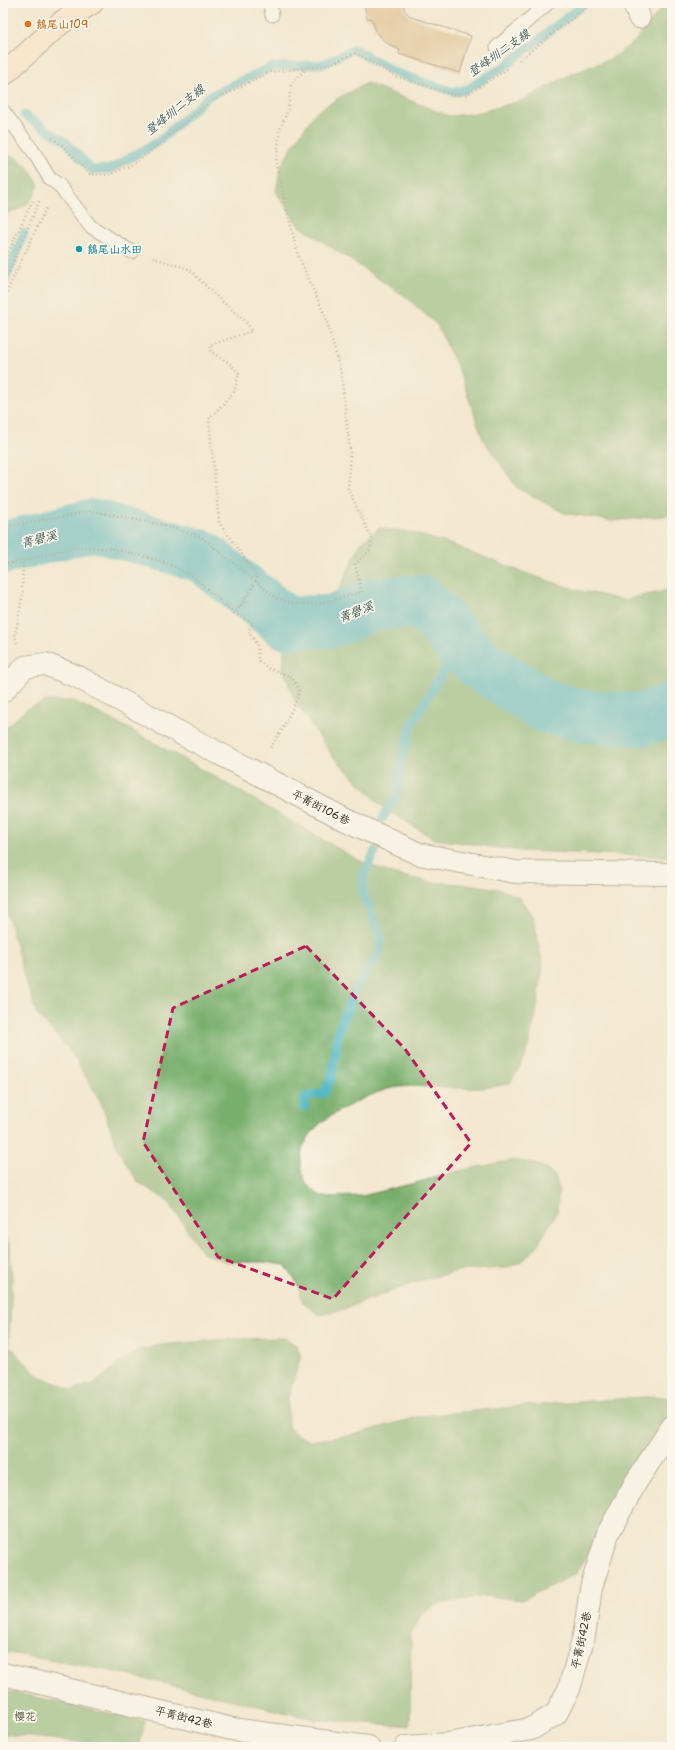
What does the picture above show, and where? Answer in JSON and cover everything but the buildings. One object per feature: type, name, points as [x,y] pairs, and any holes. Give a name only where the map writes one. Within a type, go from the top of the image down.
[{"type":"street","points":[[3,76],[62,22],[92,3]]},
{"type":"street","name":"平菁街106巷","points":[[25,667],[45,664],[78,677],[182,734],[346,820],[418,854],[515,872],[672,874]]},
{"type":"street","points":[[3,691],[25,667]]},
{"type":"street","name":"平菁街42巷","points":[[406,1747],[448,1744],[531,1729],[556,1714],[569,1689],[584,1636],[591,1588],[608,1533],[636,1482],[672,1427]]},
{"type":"street","name":"平菁街42巷","points":[[3,1674],[232,1729],[368,1747]]},
{"type":"lane","points":[[497,47],[548,3]]},
{"type":"lane","points":[[3,111],[33,151],[50,178],[60,185],[90,226],[132,252]]},
{"type":"path","points":[[518,61],[592,3]]},
{"type":"path","points":[[49,136],[62,145],[89,174],[109,176],[137,162],[210,102],[270,72],[328,65],[355,53],[395,76],[454,95],[466,95],[512,66]]},
{"type":"path","points":[[3,527],[93,511],[167,526],[201,537],[278,599],[295,604],[318,604],[362,592],[355,564],[370,550],[372,539],[348,489],[350,450],[341,373],[326,318],[298,255],[276,165],[280,129],[288,110],[291,84],[306,68]]},
{"type":"path","points":[[3,300],[49,203],[60,185]]},
{"type":"path","points":[[3,287],[43,193]]},
{"type":"path","points":[[3,263],[34,198]]},
{"type":"path","points":[[132,252],[189,269],[215,295],[245,321],[252,331],[210,345],[211,352],[228,363],[239,373],[234,392],[209,419],[219,522],[257,576],[256,582],[235,614]]},
{"type":"path","points":[[3,564],[74,547],[109,548],[154,559],[193,576],[235,614],[253,623],[248,631],[257,645],[258,660],[268,668],[292,677],[299,690],[298,697],[282,730],[267,753]]},
{"type":"path","points":[[23,560],[22,597],[15,637],[25,667]]},
{"type":"highlighted area","points":[[306,946],[405,1049],[471,1143],[333,1299],[218,1257],[143,1142],[173,1008]]},
{"type":"green space","points":[[666,3],[672,3],[672,515],[612,521],[564,513],[517,488],[483,439],[458,368],[437,325],[406,297],[298,225],[276,192],[280,168],[293,145],[315,113],[343,95],[367,83],[449,116],[477,113],[523,100],[569,75],[612,58],[634,42]]},
{"type":"green space","points":[[3,152],[16,157],[25,164],[39,185],[33,197],[26,205],[17,210],[3,214]]},
{"type":"green space","points":[[379,528],[409,532],[447,543],[528,574],[577,590],[624,600],[672,589],[672,857],[521,851],[434,839],[384,808],[334,758],[296,703],[283,669],[284,650],[290,636],[337,594],[361,543]]},
{"type":"green space","points":[[45,701],[74,701],[120,724],[207,772],[356,859],[395,875],[432,882],[474,885],[500,889],[520,898],[534,919],[543,966],[536,1015],[525,1058],[510,1083],[482,1088],[413,1086],[393,1088],[378,1092],[330,1116],[320,1124],[312,1133],[302,1149],[301,1164],[304,1180],[322,1197],[362,1196],[462,1170],[514,1160],[532,1163],[546,1168],[556,1177],[559,1190],[557,1212],[536,1248],[522,1261],[506,1268],[458,1271],[422,1280],[341,1310],[319,1315],[303,1303],[297,1283],[285,1265],[262,1262],[227,1262],[202,1253],[169,1202],[138,1182],[118,1150],[100,1100],[69,1049],[37,1014],[24,976],[3,898],[3,730],[27,709]]},
{"type":"green space","points":[[3,1234],[10,1245],[12,1279],[9,1345],[37,1375],[72,1390],[95,1383],[122,1361],[139,1350],[160,1345],[231,1339],[285,1338],[296,1345],[301,1356],[288,1398],[288,1426],[297,1435],[310,1441],[352,1435],[421,1416],[523,1406],[656,1396],[672,1398],[672,1420],[630,1478],[577,1573],[522,1600],[484,1596],[438,1604],[423,1613],[411,1634],[410,1726],[317,1720],[111,1671],[3,1652]]},
{"type":"green space","name":"櫻花","points":[[3,1690],[145,1721],[139,1747],[124,1747],[3,1734]]},
{"type":"waterway","name":"登峰圳二支線","points":[[24,115],[66,142],[92,170],[110,169],[158,142],[209,96],[271,67],[323,64],[354,49],[394,72],[454,92],[467,89],[508,64],[585,3]]},
{"type":"waterway","points":[[3,286],[24,233]]},
{"type":"waterway","name":"菁礐溪","points":[[3,548],[93,525],[202,556],[286,623],[333,621],[373,604],[420,601],[439,619],[459,644],[479,663],[544,706],[582,716],[641,720],[672,709]]},
{"type":"waterway","points":[[382,819],[398,794],[401,763],[412,724],[459,644]]},
{"type":"waterway","points":[[304,1107],[305,1097],[324,1093],[332,1076],[338,1032],[357,985],[378,956],[381,937],[363,893],[363,876],[375,851]]},
{"type":"place","name":"鵝尾山109","points":[[28,24]]},
{"type":"place","name":"鵝尾山水田","points":[[79,249]]}]
